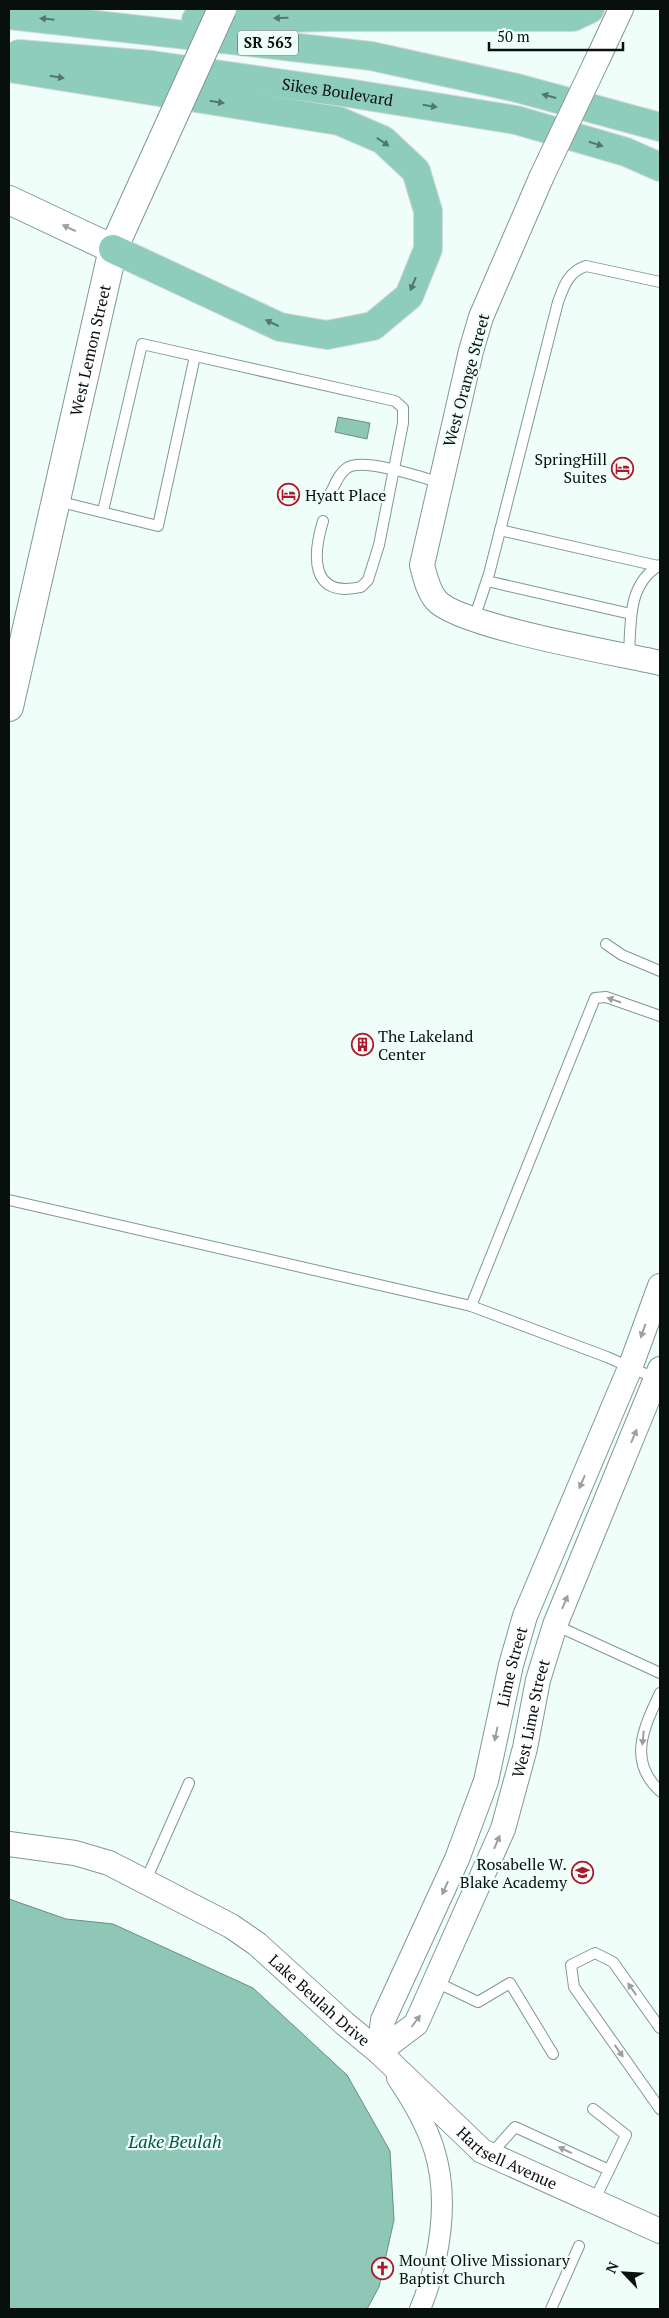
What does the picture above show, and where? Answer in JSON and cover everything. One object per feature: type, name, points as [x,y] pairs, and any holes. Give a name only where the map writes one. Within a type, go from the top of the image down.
[{"type":"main road","name":"West Lemon Street","points":[[9,707],[113,249],[222,9]]},
{"type":"main road","points":[[88,23],[330,16],[572,17],[590,9]]},
{"type":"main road","name":"SR 563","points":[[9,15],[371,56],[517,88],[660,127]]},
{"type":"main road","name":"Sikes Boulevard","points":[[9,53],[152,65],[348,92],[516,120],[626,152],[660,167]]},
{"type":"main road","points":[[9,68],[339,121],[383,140],[416,171],[428,211],[428,249],[409,296],[373,326],[327,335],[280,326],[9,200]]},
{"type":"street","name":"West Orange Street","points":[[621,9],[541,178],[481,317],[422,565],[436,600],[456,614],[544,638],[660,663]]},
{"type":"street","name":"Lime Street","points":[[379,2052],[383,2020],[457,1859],[486,1781],[511,1665],[525,1616],[630,1368],[660,1286]]},
{"type":"street","name":"West Lime Street","points":[[379,2052],[416,2024],[505,1821],[525,1748],[538,1680],[555,1625],[659,1376]]},
{"type":"street","name":"Lake Beulah Drive","points":[[9,1844],[75,1853],[109,1863],[146,1880],[231,1926],[257,1944],[379,2052],[412,2101],[434,2149],[440,2180],[440,2223],[434,2267],[420,2309]]},
{"type":"street","name":"Hartsell Avenue","points":[[379,2052],[482,2151],[660,2231]]},
{"type":"lane","points":[[474,619],[487,581],[558,302],[569,276],[586,266],[660,282]]},
{"type":"lane","points":[[103,511],[142,344],[395,401],[403,408],[403,423],[375,562],[368,580],[361,587],[340,588],[328,583],[319,573],[315,558],[316,545],[323,521]]},
{"type":"lane","points":[[55,500],[158,526],[195,356]]},
{"type":"lane","points":[[330,494],[339,476],[355,464],[368,465],[441,482]]},
{"type":"lane","points":[[500,530],[659,565]]},
{"type":"lane","points":[[629,656],[631,614],[639,586],[647,575],[659,565]]},
{"type":"lane","points":[[487,581],[631,614]]},
{"type":"lane","points":[[606,944],[622,955],[660,971]]},
{"type":"lane","points":[[471,1306],[595,998],[606,997],[660,1016]]},
{"type":"lane","points":[[9,1200],[471,1306],[608,1357],[630,1368],[659,1376]]},
{"type":"lane","points":[[555,1625],[660,1672]]},
{"type":"lane","points":[[660,1693],[644,1728],[640,1761],[652,1784],[660,1791]]},
{"type":"lane","points":[[146,1880],[189,1783]]},
{"type":"lane","points":[[659,2024],[613,1962],[594,1953],[572,1965],[574,1987],[660,2109]]},
{"type":"lane","points":[[436,1982],[478,2002],[510,1983],[553,2054]]},
{"type":"lane","points":[[593,2109],[626,2135],[594,2201]]},
{"type":"lane","points":[[491,2154],[515,2127],[609,2170]]},
{"type":"lane","points":[[551,2309],[579,2246]]},
{"type":"water","points":[[338,417],[370,423],[367,439],[335,432]]},
{"type":"water","name":"Lake Beulah","points":[[9,1899],[66,1919],[113,1924],[253,1988],[347,2075],[390,2151],[394,2220],[379,2287],[367,2309],[9,2309]]},
{"type":"place","name":"SpringHill Suites","points":[[623,468]]},
{"type":"place","name":"Hyatt Place","points":[[289,495]]},
{"type":"place","name":"The Lakeland Center","points":[[362,1045]]},
{"type":"place","name":"Rosabelle W. Blake Academy","points":[[583,1873]]},
{"type":"place","name":"Mount Olive Missionary Baptist Church","points":[[383,2269]]}]
